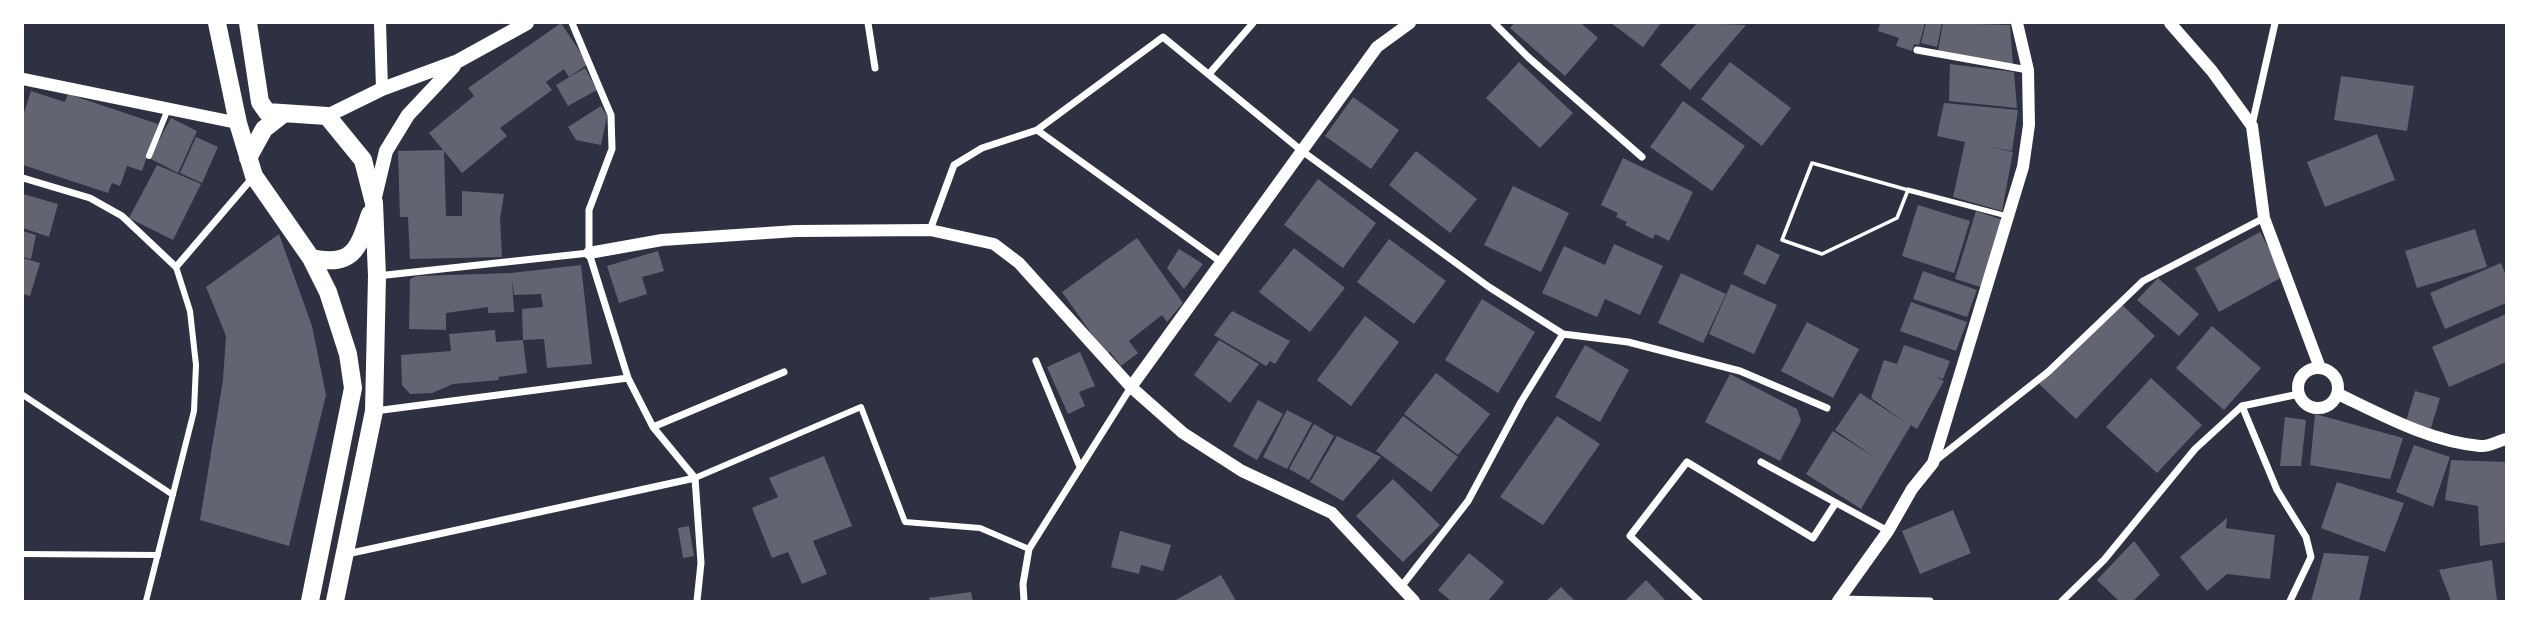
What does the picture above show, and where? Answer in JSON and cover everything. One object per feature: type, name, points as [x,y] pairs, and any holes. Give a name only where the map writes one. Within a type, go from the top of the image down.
[{"type":"main road","points":[[217,23],[238,123],[254,176],[311,258],[328,292],[348,354],[352,388],[310,601]]},
{"type":"main road","points":[[248,23],[260,102],[267,112],[282,116],[327,116],[383,89],[458,61],[527,23]]},
{"type":"main road","points":[[311,258],[336,261],[346,259],[357,249],[374,203],[386,151],[408,115],[458,61]]},
{"type":"main road","points":[[248,158],[264,129],[282,116]]},
{"type":"main road","points":[[327,116],[363,160],[374,203],[377,276],[374,411],[335,601]]},
{"type":"street","points":[[380,23],[383,89]]},
{"type":"street","points":[[572,23],[611,115],[612,149],[589,209],[589,253],[628,378],[653,427],[695,478],[701,563],[697,601]]},
{"type":"street","points":[[868,23],[875,68]]},
{"type":"street","points":[[1209,74],[1253,23]]},
{"type":"street","points":[[1024,601],[1023,584],[1029,549],[1130,387],[1377,47],[1410,23]]},
{"type":"street","points":[[1494,23],[1528,57],[1642,157]]},
{"type":"street","points":[[1933,463],[2010,217],[2023,167],[2029,125],[2028,70],[2017,23]]},
{"type":"street","points":[[2170,23],[2212,71],[2252,126]]},
{"type":"street","points":[[2275,23],[2252,126],[2264,218],[2320,368],[2336,377],[2338,394],[2330,405],[2318,409],[2306,405],[2299,394],[2302,375],[2320,368]]},
{"type":"street","points":[[930,230],[954,165],[982,148],[1037,130],[1163,37],[1302,151],[1489,287],[1563,334],[1628,342],[1740,371],[1827,408]]},
{"type":"street","points":[[1917,50],[2028,70]]},
{"type":"street","points":[[23,79],[238,123]]},
{"type":"street","points":[[149,156],[167,109]]},
{"type":"street","points":[[1037,130],[1221,262]]},
{"type":"street","points":[[176,267],[254,176]]},
{"type":"street","points":[[23,178],[90,198],[122,216],[176,267],[190,311],[196,365],[194,411],[146,601]]},
{"type":"street","points":[[1839,600],[1888,531],[1912,489],[1933,463],[2048,372],[2143,281],[2264,218]]},
{"type":"street","points":[[377,276],[589,253],[662,240],[796,231],[930,230],[994,244],[1019,263],[1130,387],[1182,433],[1242,471],[1332,513],[1413,601]]},
{"type":"street","points":[[1401,587],[1468,500],[1521,402],[1563,334]]},
{"type":"street","points":[[1036,361],[1080,467]]},
{"type":"street","points":[[653,427],[785,372]]},
{"type":"street","points":[[374,411],[628,378]]},
{"type":"street","points":[[2062,601],[2104,560],[2195,449],[2242,406],[2299,394]]},
{"type":"street","points":[[2338,394],[2391,419],[2450,440],[2483,447],[2506,439]]},
{"type":"street","points":[[23,395],[173,495]]},
{"type":"street","points":[[2242,406],[2277,490],[2306,537],[2311,557],[2290,601]]},
{"type":"street","points":[[345,555],[695,478],[861,407],[905,522],[980,528],[1029,549]]},
{"type":"street","points":[[1699,601],[1630,536],[1687,462],[1813,538],[1835,504]]},
{"type":"street","points":[[1761,462],[1888,531]]},
{"type":"street","points":[[23,554],[158,555]]},
{"type":"street","points":[[1839,600],[1930,601]]},
{"type":"lane","points":[[1908,190],[2010,217]]},
{"type":"path","points":[[1812,163],[1847,176],[1908,190],[1897,218],[1822,254],[1782,240],[1812,163]]},
{"type":"building","points":[[561,23],[588,64],[569,77],[564,69],[546,82],[552,90],[500,128],[507,136],[462,173],[444,151],[446,216],[462,216],[462,191],[504,194],[500,219],[502,257],[410,259],[408,217],[400,217],[398,151],[443,150],[429,133],[474,96],[468,88]]},
{"type":"building","points":[[1514,23],[1581,23],[1598,38],[1565,76],[1510,28]]},
{"type":"building","points":[[1611,23],[1661,23],[1643,47]]},
{"type":"building","points":[[1697,23],[1746,25],[1690,90],[1660,65]]},
{"type":"building","points":[[1880,23],[1925,23],[1919,45],[1914,44],[1912,51],[1896,46],[1899,38],[1878,31]]},
{"type":"building","points":[[1926,23],[1942,23],[1937,47],[1921,43]]},
{"type":"building","points":[[1943,23],[2010,25],[2013,65],[1938,50]]},
{"type":"building","points":[[1519,62],[1573,113],[1540,148],[1486,98]]},
{"type":"building","points":[[1730,62],[1791,108],[1762,146],[1701,99]]},
{"type":"building","points":[[1950,64],[2014,72],[2017,108],[1949,101]]},
{"type":"building","points":[[585,68],[597,90],[568,106],[556,85]]},
{"type":"building","points":[[2341,76],[2414,86],[2407,131],[2334,120]]},
{"type":"building","points":[[31,91],[65,102],[68,94],[158,124],[142,171],[127,166],[120,186],[112,183],[108,193],[23,165],[23,116]]},
{"type":"building","points":[[1353,97],[1399,130],[1371,169],[1325,136]]},
{"type":"building","points":[[1683,101],[1745,146],[1712,191],[1650,147]]},
{"type":"building","points":[[1944,103],[2018,110],[2012,151],[1989,147],[2013,152],[2002,211],[1953,197],[1965,142],[1937,136]]},
{"type":"building","points":[[601,106],[607,116],[601,145],[576,140],[568,127]]},
{"type":"building","points":[[171,118],[197,131],[178,173],[149,158]]},
{"type":"building","points":[[2377,134],[2395,180],[2325,207],[2307,162]]},
{"type":"building","points":[[196,137],[218,147],[202,183],[180,173]]},
{"type":"building","points":[[1416,151],[1477,199],[1450,233],[1389,185]]},
{"type":"building","points":[[1623,158],[1693,192],[1669,241],[1655,234],[1653,239],[1625,225],[1627,222],[1616,217],[1618,213],[1601,205]]},
{"type":"building","points":[[157,165],[201,184],[173,240],[129,218]]},
{"type":"building","points":[[1318,179],[1376,223],[1343,268],[1284,225]]},
{"type":"building","points":[[1513,186],[1569,213],[1541,272],[1484,245]]},
{"type":"building","points":[[23,194],[58,204],[49,237],[23,228]]},
{"type":"building","points":[[1918,205],[1970,221],[1954,273],[1902,256]]},
{"type":"building","points":[[1976,211],[2003,220],[1981,287],[1955,279]]},
{"type":"building","points":[[2475,229],[2487,267],[2417,288],[2405,251]]},
{"type":"building","points":[[23,231],[36,235],[31,259],[23,257]]},
{"type":"building","points":[[2260,232],[2284,276],[2219,312],[2195,268]]},
{"type":"building","points":[[279,234],[312,326],[326,395],[289,546],[200,520],[223,380],[226,336],[206,287]]},
{"type":"building","points":[[1137,238],[1183,303],[1167,322],[1162,315],[1129,341],[1138,353],[1121,366],[1110,352],[1106,354],[1062,292]]},
{"type":"building","points":[[1389,239],[1446,281],[1414,324],[1357,282]]},
{"type":"building","points":[[1614,244],[1663,266],[1640,315],[1605,299],[1597,317],[1542,293],[1564,246],[1605,265]]},
{"type":"building","points":[[1757,244],[1780,255],[1765,285],[1743,274]]},
{"type":"building","points":[[1294,248],[1345,288],[1310,332],[1259,292]]},
{"type":"building","points":[[1179,249],[1203,264],[1184,289],[1167,268]]},
{"type":"building","points":[[658,251],[664,271],[642,277],[647,294],[619,303],[607,266]]},
{"type":"building","points":[[23,258],[40,263],[30,296],[23,294]]},
{"type":"building","points":[[2501,263],[2506,276],[2506,303],[2445,329],[2430,293]]},
{"type":"building","points":[[581,265],[592,364],[547,368],[544,339],[523,340],[522,309],[543,307],[541,294],[514,295],[512,279],[514,312],[488,313],[488,307],[446,313],[446,330],[409,329],[410,279],[417,276],[511,273]]},
{"type":"building","points":[[1923,271],[1977,290],[1967,317],[1913,299]]},
{"type":"building","points":[[1681,273],[1726,294],[1703,343],[1658,323]]},
{"type":"building","points":[[2158,278],[2199,314],[2179,336],[2137,300]]},
{"type":"building","points":[[1731,284],[1777,305],[1754,354],[1709,334]]},
{"type":"building","points":[[1482,299],[1535,332],[1498,393],[1445,360]]},
{"type":"building","points":[[2118,301],[2155,336],[2076,419],[2039,384]]},
{"type":"building","points":[[1911,302],[1967,322],[1956,351],[1900,331]]},
{"type":"building","points":[[1232,311],[1290,341],[1275,364],[1270,361],[1266,366],[1214,335]]},
{"type":"building","points":[[2506,314],[2506,362],[2449,387],[2432,347]]},
{"type":"building","points":[[1365,316],[1399,342],[1351,406],[1317,380]]},
{"type":"building","points":[[1807,322],[1859,349],[1833,398],[1781,371]]},
{"type":"building","points":[[2212,326],[2261,368],[2224,410],[2176,368]]},
{"type":"building","points":[[495,330],[496,342],[523,340],[527,373],[498,377],[499,380],[453,384],[432,393],[410,394],[402,385],[401,355],[451,351],[449,334]]},
{"type":"building","points":[[1219,340],[1259,364],[1230,403],[1194,375]]},
{"type":"building","points":[[1585,345],[1629,370],[1600,422],[1555,397]]},
{"type":"building","points":[[1904,345],[1950,361],[1943,379],[1936,377],[1944,381],[1917,429],[1911,425],[1861,509],[1806,474],[1833,431],[1874,457],[1835,430],[1860,393],[1905,422],[1871,398],[1884,360],[1897,364]]},
{"type":"building","points":[[1080,352],[1095,386],[1079,392],[1085,406],[1068,414],[1047,367]]},
{"type":"building","points":[[1436,373],[1490,414],[1458,455],[1404,414]]},
{"type":"building","points":[[1730,374],[1797,409],[1801,421],[1780,461],[1705,422]]},
{"type":"building","points":[[2151,378],[2202,425],[2157,473],[2106,427]]},
{"type":"building","points":[[2415,391],[2440,398],[2431,428],[2406,421]]},
{"type":"building","points":[[1258,400],[1283,414],[1257,460],[1233,446]]},
{"type":"building","points":[[1287,410],[1312,423],[1287,469],[1263,457]]},
{"type":"building","points":[[2315,414],[2403,438],[2390,479],[2310,465]]},
{"type":"building","points":[[1403,416],[1458,457],[1431,492],[1376,451]]},
{"type":"building","points":[[1557,416],[1600,444],[1543,525],[1500,497]]},
{"type":"building","points":[[2285,417],[2306,420],[2301,466],[2280,466]]},
{"type":"building","points":[[1314,424],[1334,436],[1309,480],[1289,469]]},
{"type":"building","points":[[1337,436],[1381,457],[1343,501],[1310,482]]},
{"type":"building","points":[[2414,445],[2450,457],[2433,507],[2396,492]]},
{"type":"building","points":[[824,456],[852,526],[813,541],[827,574],[802,584],[788,552],[772,558],[752,508],[778,497],[769,478]]},
{"type":"building","points":[[2451,460],[2506,462],[2506,542],[2480,546],[2478,506],[2445,500]]},
{"type":"building","points":[[1393,479],[1440,525],[1403,562],[1356,516]]},
{"type":"building","points":[[2337,482],[2404,503],[2385,552],[2321,528]]},
{"type":"building","points":[[1953,510],[1971,553],[1920,574],[1902,531]]},
{"type":"building","points":[[2227,518],[2226,528],[2275,535],[2270,579],[2227,574],[2207,591],[2180,557]]},
{"type":"building","points":[[689,526],[694,556],[683,558],[678,528]]},
{"type":"building","points":[[1120,531],[1171,545],[1163,571],[1141,565],[1139,574],[1111,567]]},
{"type":"building","points":[[2134,541],[2160,575],[2133,601],[2119,601],[2097,580]]},
{"type":"building","points":[[1469,553],[1504,582],[1488,601],[1451,601],[1438,590]]},
{"type":"building","points":[[2324,553],[2369,556],[2359,601],[2311,601]]},
{"type":"building","points":[[2492,560],[2497,601],[2451,601],[2439,570]]},
{"type":"building","points":[[1221,575],[1236,601],[1174,601]]},
{"type":"building","points":[[1646,580],[1666,601],[1625,601]]},
{"type":"building","points":[[1561,587],[1575,601],[1546,601]]},
{"type":"building","points":[[971,592],[973,601],[930,601],[929,598]]}]
